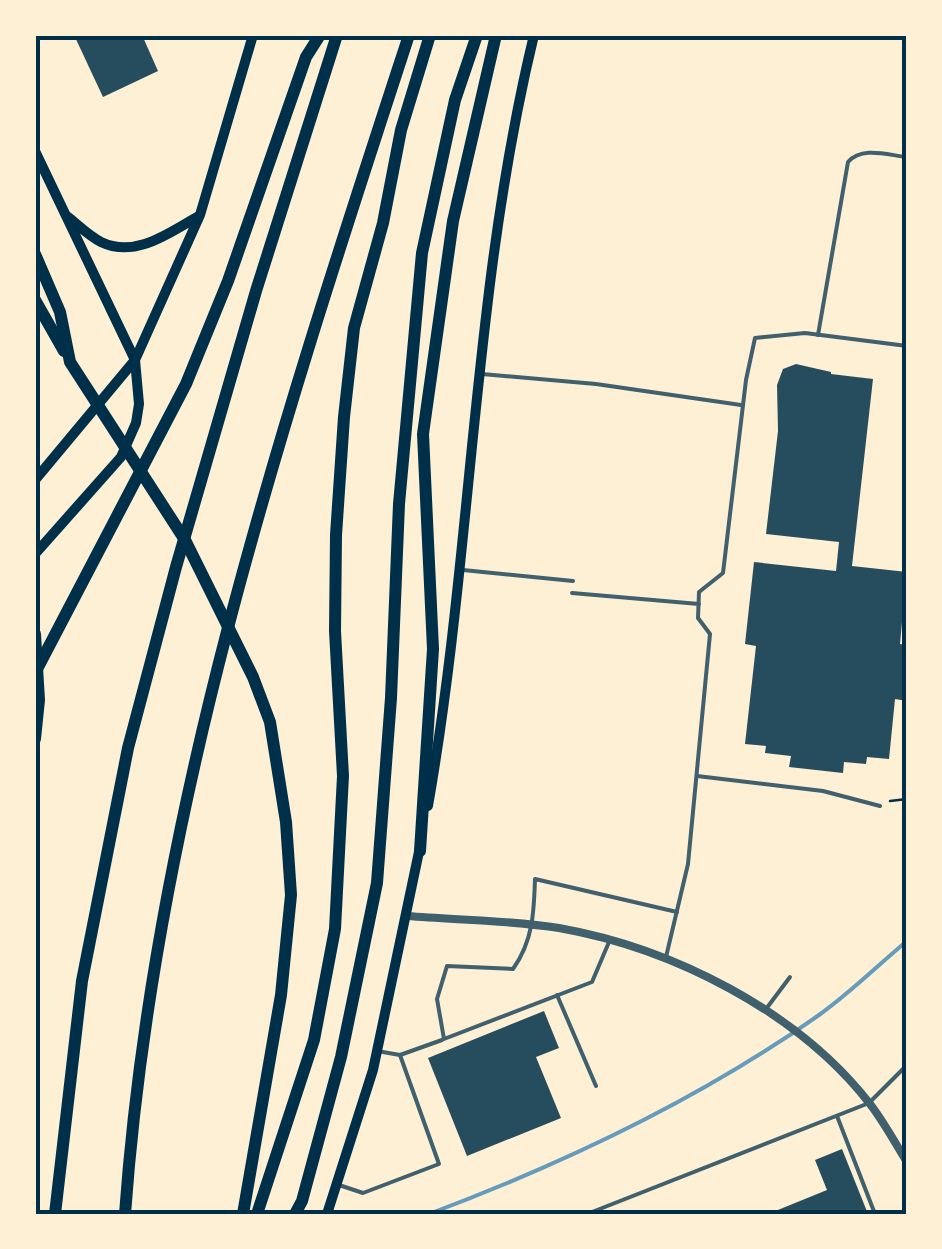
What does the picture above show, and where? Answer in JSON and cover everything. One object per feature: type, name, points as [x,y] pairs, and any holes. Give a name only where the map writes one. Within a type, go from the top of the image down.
[{"type":"highway","points":[[35,673],[186,384],[228,281],[306,57],[320,35]]},
{"type":"highway","points":[[55,1214],[82,981],[128,748],[256,291],[336,35]]},
{"type":"highway","points":[[125,1214],[155,961],[196,764],[236,599],[352,210],[409,35]]},
{"type":"highway","points":[[257,1214],[314,1040],[336,930],[342,776],[335,631],[336,534],[344,417],[354,328],[383,223],[401,130],[430,35]]},
{"type":"highway","points":[[295,1214],[302,1201],[341,1058],[376,883],[391,698],[399,504],[422,254],[456,100],[476,35]]},
{"type":"highway","points":[[420,851],[434,649],[422,434],[453,221],[496,35]]},
{"type":"highway","points":[[35,254],[60,312],[70,362]]},
{"type":"highway","points":[[35,300],[184,540],[254,676],[270,722],[286,822],[291,895],[281,994],[244,1214]]},
{"type":"highway","points":[[35,634],[39,700],[35,739]]},
{"type":"main road","points":[[35,480],[135,360],[200,215],[252,35]]},
{"type":"main road","points":[[327,1214],[377,1051],[420,851],[435,764],[478,373],[504,180],[534,35]]},
{"type":"main road","points":[[35,151],[135,360],[139,404],[136,424],[109,473],[35,554]]},
{"type":"main road","points":[[63,213],[102,242],[126,247],[147,245],[200,215]]},
{"type":"street","points":[[407,916],[558,928],[666,957],[766,1009],[810,1044],[869,1102],[907,1162]]},
{"type":"lane","points":[[818,335],[848,162],[863,152],[907,158]]},
{"type":"lane","points":[[666,957],[688,864],[710,634],[698,618],[698,604],[700,592],[723,572],[755,338],[818,335],[907,346]]},
{"type":"lane","points":[[478,373],[596,384],[743,406]]},
{"type":"lane","points":[[458,569],[574,582]]},
{"type":"lane","points":[[572,593],[698,604]]},
{"type":"lane","points":[[696,776],[824,791],[880,806]]},
{"type":"lane","points":[[444,1039],[438,999],[447,966],[514,969],[533,926],[535,879],[676,912]]},
{"type":"lane","points":[[377,1051],[400,1055],[592,982],[609,942]]},
{"type":"lane","points":[[766,1009],[790,977]]},
{"type":"lane","points":[[557,995],[596,1086]]},
{"type":"lane","points":[[337,1184],[363,1194],[439,1164],[400,1055]]},
{"type":"lane","points":[[587,1214],[869,1102],[907,1064]]},
{"type":"lane","points":[[836,1116],[875,1214]]},
{"type":"path","points":[[880,806],[907,798]]},
{"type":"building","points":[[74,35],[142,35],[158,71],[103,97]]},
{"type":"building","points":[[796,364],[831,374],[873,379],[852,566],[907,572],[907,622],[902,622],[900,644],[907,645],[907,701],[895,699],[889,759],[867,757],[866,764],[844,762],[843,773],[789,767],[791,756],[765,753],[766,746],[745,744],[756,646],[745,644],[754,562],[836,571],[839,542],[766,534],[778,431],[777,385],[783,369]]},
{"type":"building","points":[[544,1011],[559,1048],[536,1057],[561,1118],[467,1156],[428,1058]]},
{"type":"building","points":[[842,1149],[868,1214],[768,1214],[827,1190],[815,1160]]},
{"type":"waterway","points":[[429,1214],[581,1151],[727,1074],[830,1006],[907,941]]}]
